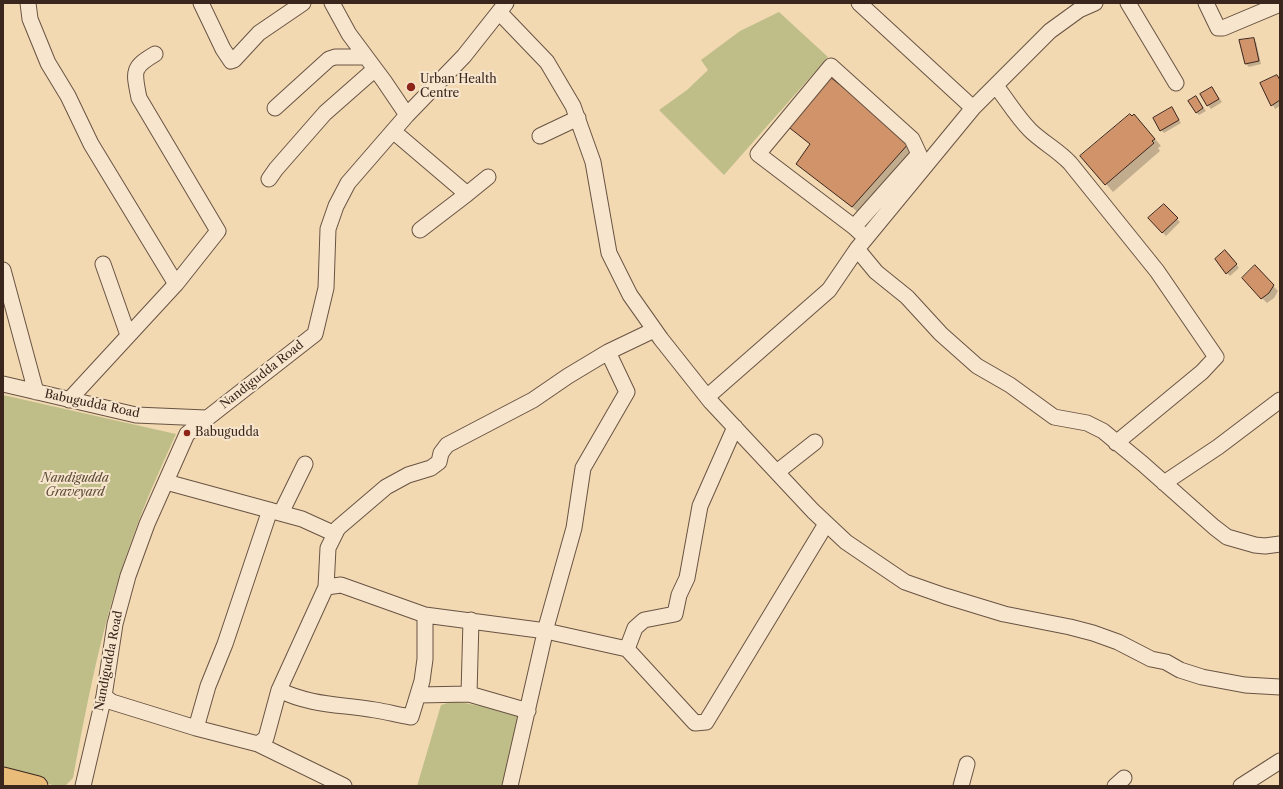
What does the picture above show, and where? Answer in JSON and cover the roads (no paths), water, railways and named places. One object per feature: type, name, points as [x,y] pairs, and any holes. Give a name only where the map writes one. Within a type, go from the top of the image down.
[{"type":"main road","points":[[3,777],[38,786]]},
{"type":"street","points":[[28,3],[30,19],[48,63],[68,96],[91,144],[176,284]]},
{"type":"street","points":[[201,3],[223,50],[231,61],[234,60],[259,33],[303,3]]},
{"type":"street","points":[[332,3],[349,34],[365,57],[376,69],[408,115]]},
{"type":"street","points":[[859,3],[973,108]]},
{"type":"street","points":[[707,397],[829,290],[862,243],[973,108],[1050,31],[1079,10],[1096,3]]},
{"type":"street","points":[[1128,3],[1176,83]]},
{"type":"street","points":[[1206,3],[1218,28],[1223,28],[1280,4]]},
{"type":"street","points":[[503,8],[547,62],[568,94],[593,162],[609,252],[630,295],[654,330],[707,397],[826,524],[856,550],[909,584],[1004,614],[1093,633],[1125,645],[1151,659],[1166,662],[1180,670],[1202,677],[1245,684],[1280,687]]},
{"type":"street","name":"Nandigudda Road","points":[[83,786],[104,696],[115,624],[128,576],[147,524],[188,434],[206,418],[315,334],[326,288],[328,229],[336,206],[348,183],[393,131],[464,56],[503,8]]},
{"type":"street","points":[[69,400],[176,284],[218,230],[139,98],[135,76],[139,63],[155,54]]},
{"type":"street","points":[[275,108],[328,59],[335,57],[365,57]]},
{"type":"street","points":[[854,227],[919,154],[912,139],[831,66],[758,154],[854,227],[872,268],[900,290],[941,334],[977,366],[1010,385],[1054,417],[1087,423],[1102,431],[1227,537],[1255,545],[1265,546],[1280,544]]},
{"type":"street","points":[[269,179],[325,113],[376,69]]},
{"type":"street","points":[[996,86],[1029,129],[1042,141],[1059,152],[1070,163],[1157,271],[1216,357],[1202,372],[1116,443]]},
{"type":"street","points":[[540,136],[578,118]]},
{"type":"street","points":[[393,131],[466,194]]},
{"type":"street","points":[[420,230],[488,177]]},
{"type":"street","points":[[102,264],[128,335]]},
{"type":"street","points":[[3,270],[36,392]]},
{"type":"street","points":[[258,744],[266,738],[280,690],[326,587],[328,548],[338,528],[386,487],[408,475],[431,468],[439,462],[441,453],[447,445],[533,400],[568,376],[608,352],[654,330]]},
{"type":"street","points":[[510,786],[546,631],[574,528],[583,468],[627,392],[608,352]]},
{"type":"street","name":"Babugudda Road","points":[[3,384],[136,415],[206,418]]},
{"type":"street","points":[[1164,483],[1218,447],[1280,400]]},
{"type":"street","points":[[627,649],[635,628],[644,620],[675,614],[679,595],[687,578],[700,506],[735,427]]},
{"type":"street","points":[[777,472],[815,442]]},
{"type":"street","points":[[196,728],[208,686],[276,512],[305,464]]},
{"type":"street","points":[[166,482],[302,519],[334,534]]},
{"type":"street","points":[[326,587],[341,585],[425,615],[546,631],[627,649],[694,722],[706,722],[826,524]]},
{"type":"street","points":[[280,690],[298,699],[316,703],[374,710],[411,717],[418,695],[425,659],[425,615]]},
{"type":"street","points":[[469,694],[471,620]]},
{"type":"street","points":[[418,695],[469,694],[528,711]]},
{"type":"street","points":[[104,696],[112,702],[196,728],[258,744],[344,786]]},
{"type":"street","points":[[1241,786],[1280,761]]},
{"type":"street","points":[[961,786],[967,764]]},
{"type":"place","name":"Urban Health Centre","points":[[411,87]]},
{"type":"place","name":"Babugudda","points":[[187,433]]},
{"type":"park label","name":"Nandigudda Graveyard","points":[[75,486]]}]
